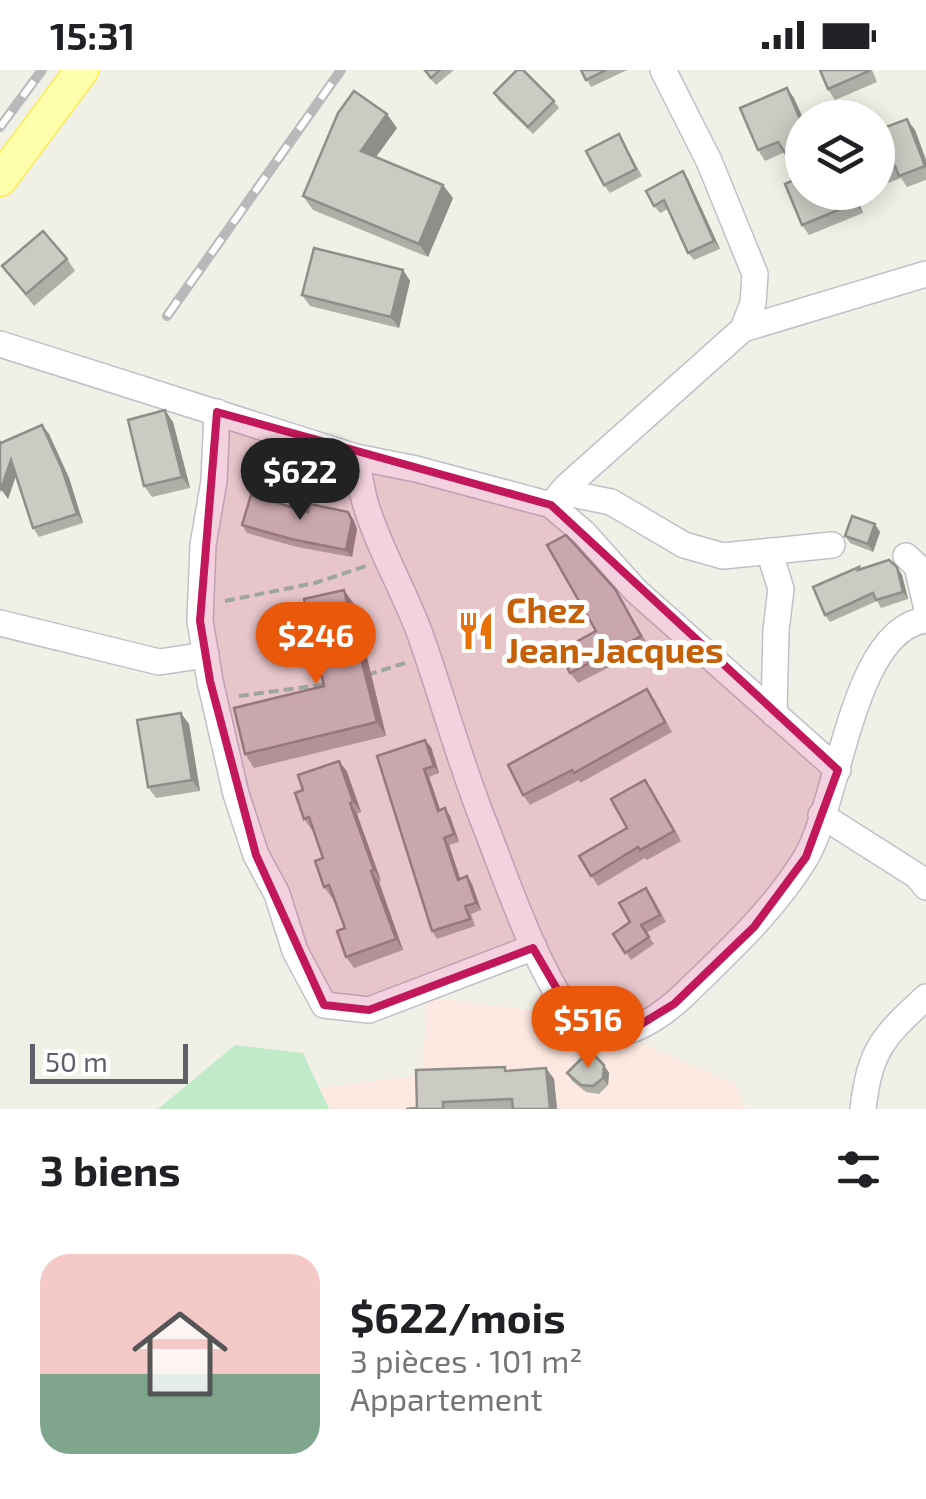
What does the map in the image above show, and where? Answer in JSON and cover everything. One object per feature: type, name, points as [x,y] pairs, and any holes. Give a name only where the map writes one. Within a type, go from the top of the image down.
[{"type":"main road","points":[[0,180],[82,70]]},
{"type":"street","points":[[556,498],[742,329],[753,303],[755,274],[708,161],[662,70]]},
{"type":"street","points":[[742,329],[926,274]]},
{"type":"street","points":[[0,344],[356,458],[556,498],[611,502],[684,544],[724,556],[832,545]]},
{"type":"street","points":[[217,412],[214,481],[203,545],[200,604],[206,656],[236,794],[256,855],[277,894],[294,951],[324,1006],[369,1010],[534,948]]},
{"type":"street","points":[[356,458],[366,504],[534,948],[574,1020],[596,1034],[626,1034],[674,1004],[754,927],[806,856],[838,770],[864,680],[878,652],[894,634],[926,620]]},
{"type":"street","points":[[556,498],[636,590],[838,770]]},
{"type":"street","points":[[769,551],[781,589],[774,714]]},
{"type":"street","points":[[906,556],[916,566],[926,605]]},
{"type":"street","points":[[0,624],[159,662],[206,656]]},
{"type":"street","points":[[821,815],[917,876],[926,887]]},
{"type":"street","points":[[864,1109],[868,1070],[886,1034],[926,997]]},
{"type":"path","points":[[200,604],[315,582],[389,560]]},
{"type":"path","points":[[354,681],[398,663],[430,665]]},
{"type":"path","points":[[214,700],[338,683]]},
{"type":"highlighted area","points":[[217,412],[551,505],[838,770],[806,857],[754,927],[674,1004],[625,1034],[596,1034],[575,1020],[533,948],[369,1010],[324,1005],[256,855],[210,681],[200,621]]},
{"type":"shaded area","points":[[428,997],[577,1016],[735,1084],[746,1109],[287,1109],[282,1093],[422,1075]]},
{"type":"green space","points":[[235,1045],[303,1053],[329,1109],[158,1109]]},
{"type":"building","points":[[517,70],[523,70],[554,101],[528,127],[494,93]]},
{"type":"building","points":[[581,70],[606,70],[586,80]]},
{"type":"building","points":[[820,70],[869,70],[869,71],[828,89]]},
{"type":"building","points":[[787,88],[792,100],[785,100],[785,153],[778,142],[758,150],[740,108]]},
{"type":"building","points":[[354,91],[387,114],[361,151],[443,185],[419,244],[303,196],[338,113]]},
{"type":"building","points":[[907,119],[925,166],[899,176],[895,166],[895,124]]},
{"type":"building","points":[[619,134],[636,169],[604,185],[586,151]]},
{"type":"building","points":[[683,171],[714,241],[688,253],[664,200],[654,206],[646,191]]},
{"type":"building","points":[[796,210],[838,210],[802,225]]},
{"type":"building","points":[[43,231],[67,259],[26,294],[2,266]]},
{"type":"building","points":[[314,248],[403,270],[391,317],[302,295]]},
{"type":"building","points":[[165,410],[182,477],[144,486],[128,420]]},
{"type":"building","points":[[42,425],[77,514],[33,528],[11,460],[0,487],[0,442]]},
{"type":"building","points":[[251,495],[308,512],[310,504],[348,512],[352,521],[346,550],[242,525]]},
{"type":"building","points":[[852,516],[875,524],[868,544],[845,536]]},
{"type":"building","points":[[566,535],[615,589],[641,636],[570,673],[559,651],[596,631],[547,545]]},
{"type":"building","points":[[889,560],[897,567],[903,592],[876,600],[873,593],[825,615],[813,587],[859,567],[858,570]]},
{"type":"building","points":[[344,590],[377,722],[245,754],[234,708],[324,686],[304,599]]},
{"type":"building","points":[[647,689],[665,722],[574,773],[572,770],[523,795],[508,765]]},
{"type":"building","points":[[181,713],[192,780],[148,787],[137,720]]},
{"type":"building","points":[[425,740],[434,766],[424,769],[438,811],[445,808],[454,834],[444,838],[458,880],[467,876],[476,903],[465,906],[470,919],[432,931],[377,756]]},
{"type":"building","points":[[339,761],[374,870],[371,871],[396,939],[346,957],[337,931],[345,928],[329,885],[324,887],[315,861],[323,858],[309,817],[304,819],[295,793],[303,790],[298,775]]},
{"type":"building","points":[[645,780],[674,831],[640,850],[638,847],[591,876],[579,856],[627,828],[611,799]]},
{"type":"building","points":[[646,888],[660,915],[641,925],[649,937],[625,953],[613,934],[630,922],[619,903]]},
{"type":"building","points":[[584,1056],[596,1057],[604,1065],[603,1078],[593,1086],[581,1085],[567,1073]]},
{"type":"building","points":[[505,1067],[505,1071],[546,1068],[550,1109],[513,1109],[512,1099],[443,1102],[443,1109],[406,1109],[417,1108],[416,1070]]},
{"type":"railway","points":[[0,127],[42,70]]},
{"type":"railway","points":[[167,316],[341,70]]},
{"type":"place","name":"Chez Jean-Jacques","points":[[476,631]]}]
